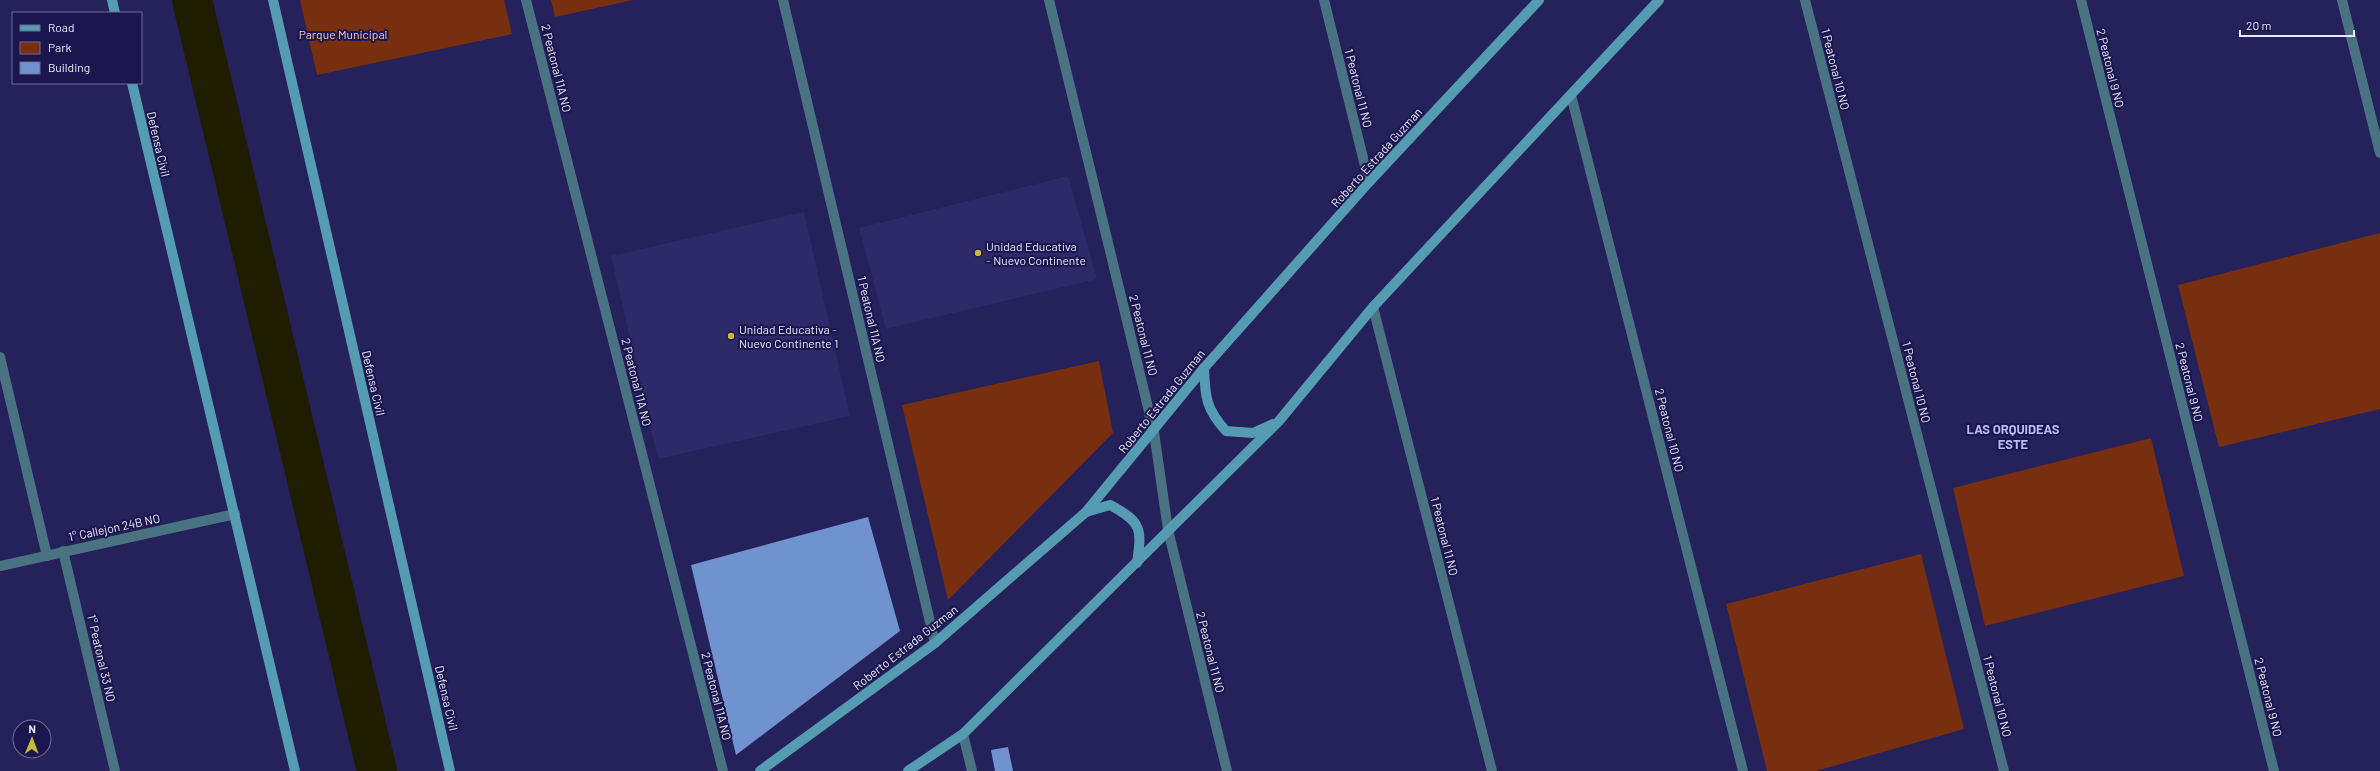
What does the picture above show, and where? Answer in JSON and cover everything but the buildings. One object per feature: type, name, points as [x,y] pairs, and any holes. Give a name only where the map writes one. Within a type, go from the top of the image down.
[{"type":"street","points":[[112,0],[115,12]]},
{"type":"street","name":"Defensa Civil","points":[[273,0],[450,771]]},
{"type":"street","name":"2 Peatonal 11A NO","points":[[526,0],[723,771]]},
{"type":"street","name":"1 Peatonal 11A NO","points":[[783,0],[935,643]]},
{"type":"street","name":"2 Peatonal 11 NO","points":[[1049,0],[1154,432],[1168,530],[1227,771]]},
{"type":"street","name":"1 Peatonal 11 NO","points":[[1324,0],[1369,182]]},
{"type":"street","name":"Roberto Estrada Guzman","points":[[760,771],[935,643],[1086,512],[1154,432],[1204,368],[1369,182],[1539,0]]},
{"type":"street","points":[[908,771],[964,734],[1279,421],[1373,307],[1659,0]]},
{"type":"street","name":"1 Peatonal 10 NO","points":[[1805,0],[2004,771]]},
{"type":"street","name":"2 Peatonal 9 NO","points":[[2081,0],[2274,771]]},
{"type":"street","points":[[2342,0],[2380,153]]},
{"type":"street","name":"Defensa Civil","points":[[132,84],[295,771]]},
{"type":"street","name":"2 Peatonal 10 NO","points":[[1571,95],[1743,771]]},
{"type":"street","name":"1 Peatonal 11 NO","points":[[1373,307],[1492,771]]},
{"type":"street","points":[[0,357],[46,556]]},
{"type":"street","points":[[1204,368],[1207,403],[1213,417],[1226,431],[1252,433],[1279,421]]},
{"type":"street","points":[[1086,512],[1110,505],[1132,517],[1141,537],[1137,563]]},
{"type":"street","name":"1° Callejon 24B NO","points":[[0,566],[235,514]]},
{"type":"street","name":"1° Peatonal 33 NO","points":[[63,551],[115,771]]},
{"type":"street","points":[[964,734],[972,771]]},
{"type":"shaded area","name":"Unidad Educativa - Nuevo Continente","points":[[1068,176],[1097,279],[886,329],[859,228]]},
{"type":"shaded area","name":"Unidad Educativa - Nuevo Continente 1","points":[[804,212],[850,416],[658,459],[611,256]]},
{"type":"green space","name":"Parque Municipal","points":[[300,0],[504,0],[512,34],[317,75]]},
{"type":"green space","points":[[551,0],[633,0],[555,17]]},
{"type":"green space","points":[[2380,233],[2380,409],[2219,447],[2178,285]]},
{"type":"green space","points":[[1099,361],[1113,433],[948,600],[902,405]]},
{"type":"green space","points":[[2151,438],[2184,576],[1985,626],[1953,488]]},
{"type":"green space","points":[[1921,554],[1964,729],[1816,771],[1767,771],[1726,604]]},
{"type":"waterway","points":[[192,0],[377,771]]},
{"type":"place","name":"Unidad Educativa - Nuevo Continente","points":[[978,253]]},
{"type":"place","name":"Unidad Educativa - Nuevo Continente 1","points":[[731,336]]},
{"type":"district","name":"LAS ORQUIDEAS ESTE","points":[[2013,436]]}]
